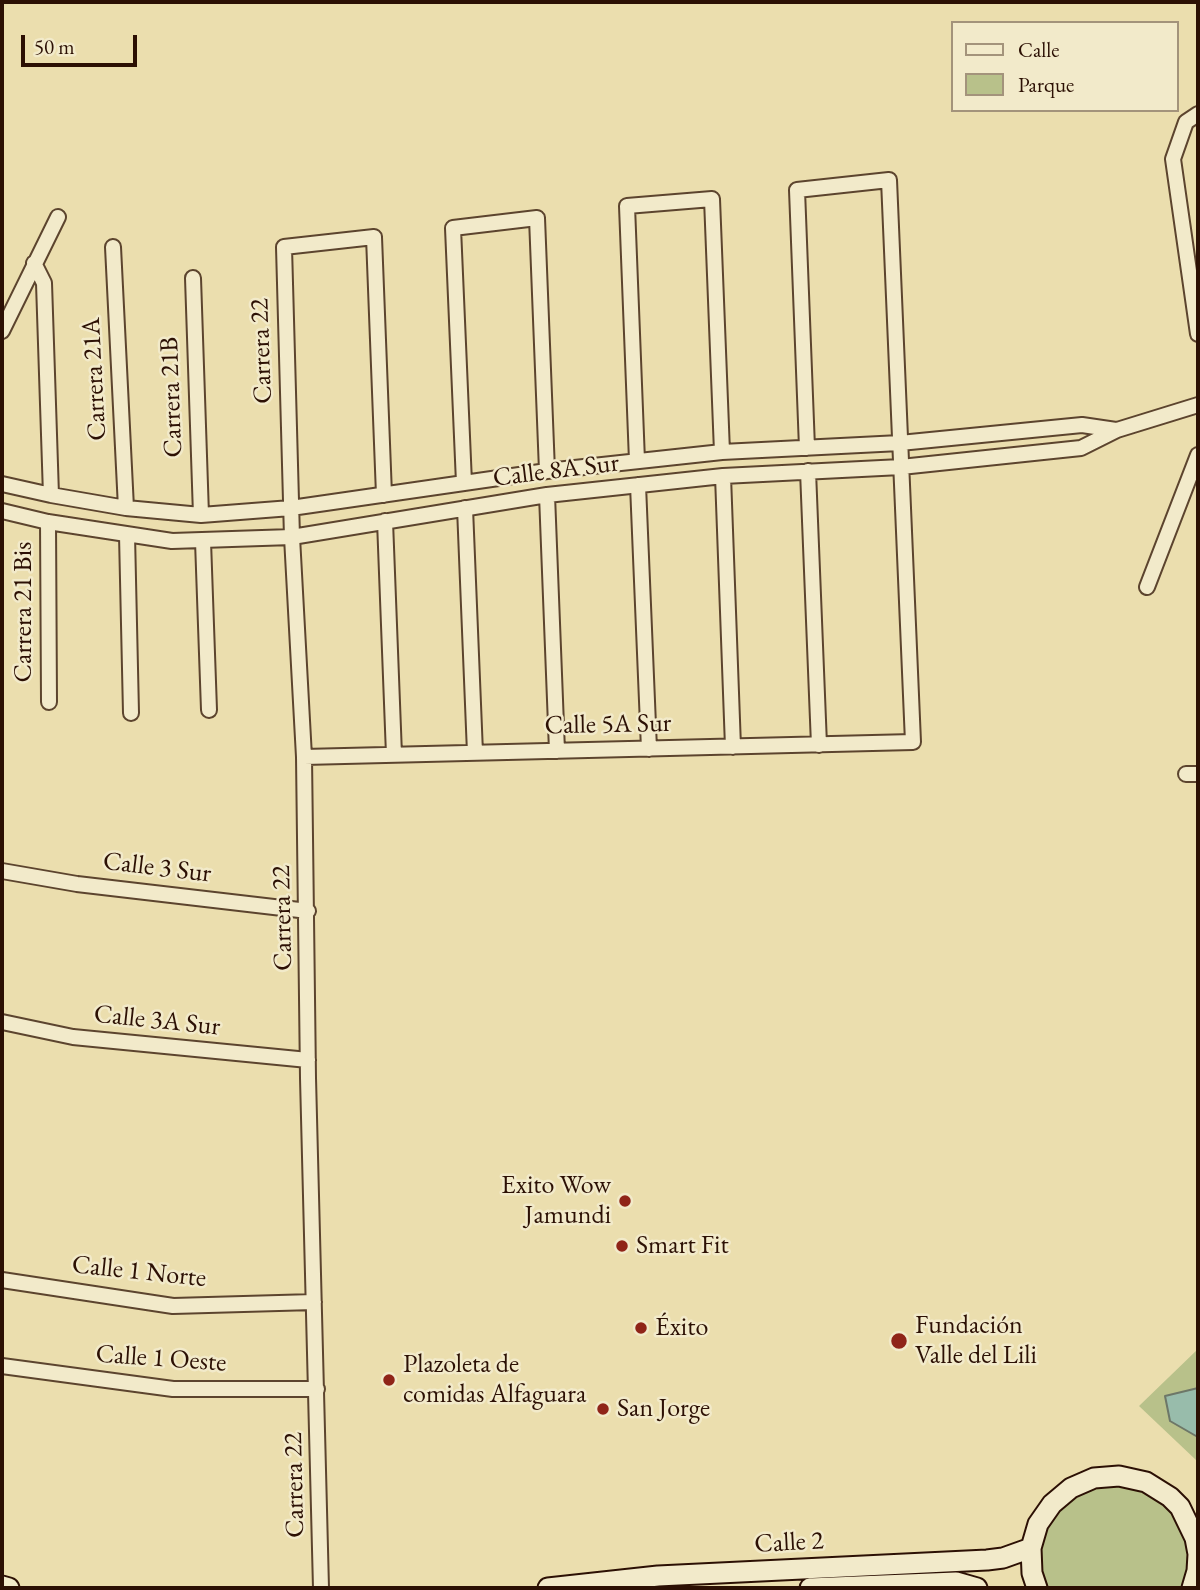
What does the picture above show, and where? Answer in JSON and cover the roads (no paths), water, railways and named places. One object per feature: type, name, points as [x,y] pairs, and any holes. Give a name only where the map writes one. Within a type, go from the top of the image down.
[{"type":"main road","points":[[1037,1588],[1032,1573],[1031,1548],[1038,1524],[1052,1504],[1071,1488],[1094,1478],[1119,1476],[1146,1482],[1165,1493],[1180,1507],[1189,1522],[1198,1555],[1192,1588]]},
{"type":"main road","name":"Calle 2","points":[[548,1588],[658,1576],[988,1560],[1003,1558],[1031,1548]]},
{"type":"main road","name":"Calle 2","points":[[810,1588],[956,1582],[977,1588]]},
{"type":"main road","points":[[2,1586],[9,1588]]},
{"type":"street","points":[[1198,114],[1186,122],[1173,159],[1198,334]]},
{"type":"street","points":[[807,448],[797,190],[889,180],[901,467]]},
{"type":"street","points":[[638,461],[627,206],[712,199],[722,452]]},
{"type":"street","points":[[2,331],[58,217]]},
{"type":"street","points":[[464,483],[453,228],[537,218],[547,471]]},
{"type":"street","name":"Carrera 22","points":[[321,1588],[304,757],[292,537],[284,247],[374,237],[384,495]]},
{"type":"street","name":"Carrera 21A","points":[[113,247],[127,508]]},
{"type":"street","points":[[34,263],[44,283],[51,495]]},
{"type":"street","name":"Carrera 21B","points":[[192,278],[201,515]]},
{"type":"street","name":"Calle 8A Sur","points":[[2,510],[48,522],[172,541],[292,537],[547,495],[723,476],[901,467],[1081,448],[1116,430],[1198,404]]},
{"type":"street","name":"Calle 8A Sur","points":[[2,484],[127,508],[201,515],[291,508],[547,471],[722,452],[900,443],[1082,425],[1116,430]]},
{"type":"street","points":[[1147,587],[1198,455]]},
{"type":"street","name":"Calle 5A Sur","points":[[304,757],[913,742],[901,467]]},
{"type":"street","points":[[808,471],[818,745]]},
{"type":"street","points":[[723,476],[733,747]]},
{"type":"street","points":[[638,485],[649,749]]},
{"type":"street","points":[[547,495],[557,751]]},
{"type":"street","points":[[465,508],[475,753]]},
{"type":"street","points":[[385,521],[394,755]]},
{"type":"street","name":"Carrera 21 Bis","points":[[48,522],[49,702]]},
{"type":"street","points":[[127,535],[131,713]]},
{"type":"street","points":[[203,541],[209,710]]},
{"type":"street","name":"Calle 3 Sur","points":[[2,871],[77,884],[307,911]]},
{"type":"street","name":"Calle 3A Sur","points":[[2,1022],[74,1037],[309,1060]]},
{"type":"street","name":"Calle 1 Norte","points":[[3,1284],[173,1306],[314,1302]]},
{"type":"street","name":"Calle 1 Oeste","points":[[2,1366],[173,1389],[317,1389]]},
{"type":"place","name":"Exito Wow Jamundi","points":[[625,1201]]},
{"type":"place","name":"Smart Fit","points":[[622,1246]]},
{"type":"place","name":"Éxito","points":[[641,1328]]},
{"type":"place","name":"Fundación Valle del Lili","points":[[899,1341]]},
{"type":"place","name":"Plazoleta de comidas Alfaguara","points":[[389,1380]]},
{"type":"place","name":"San Jorge","points":[[603,1409]]}]
